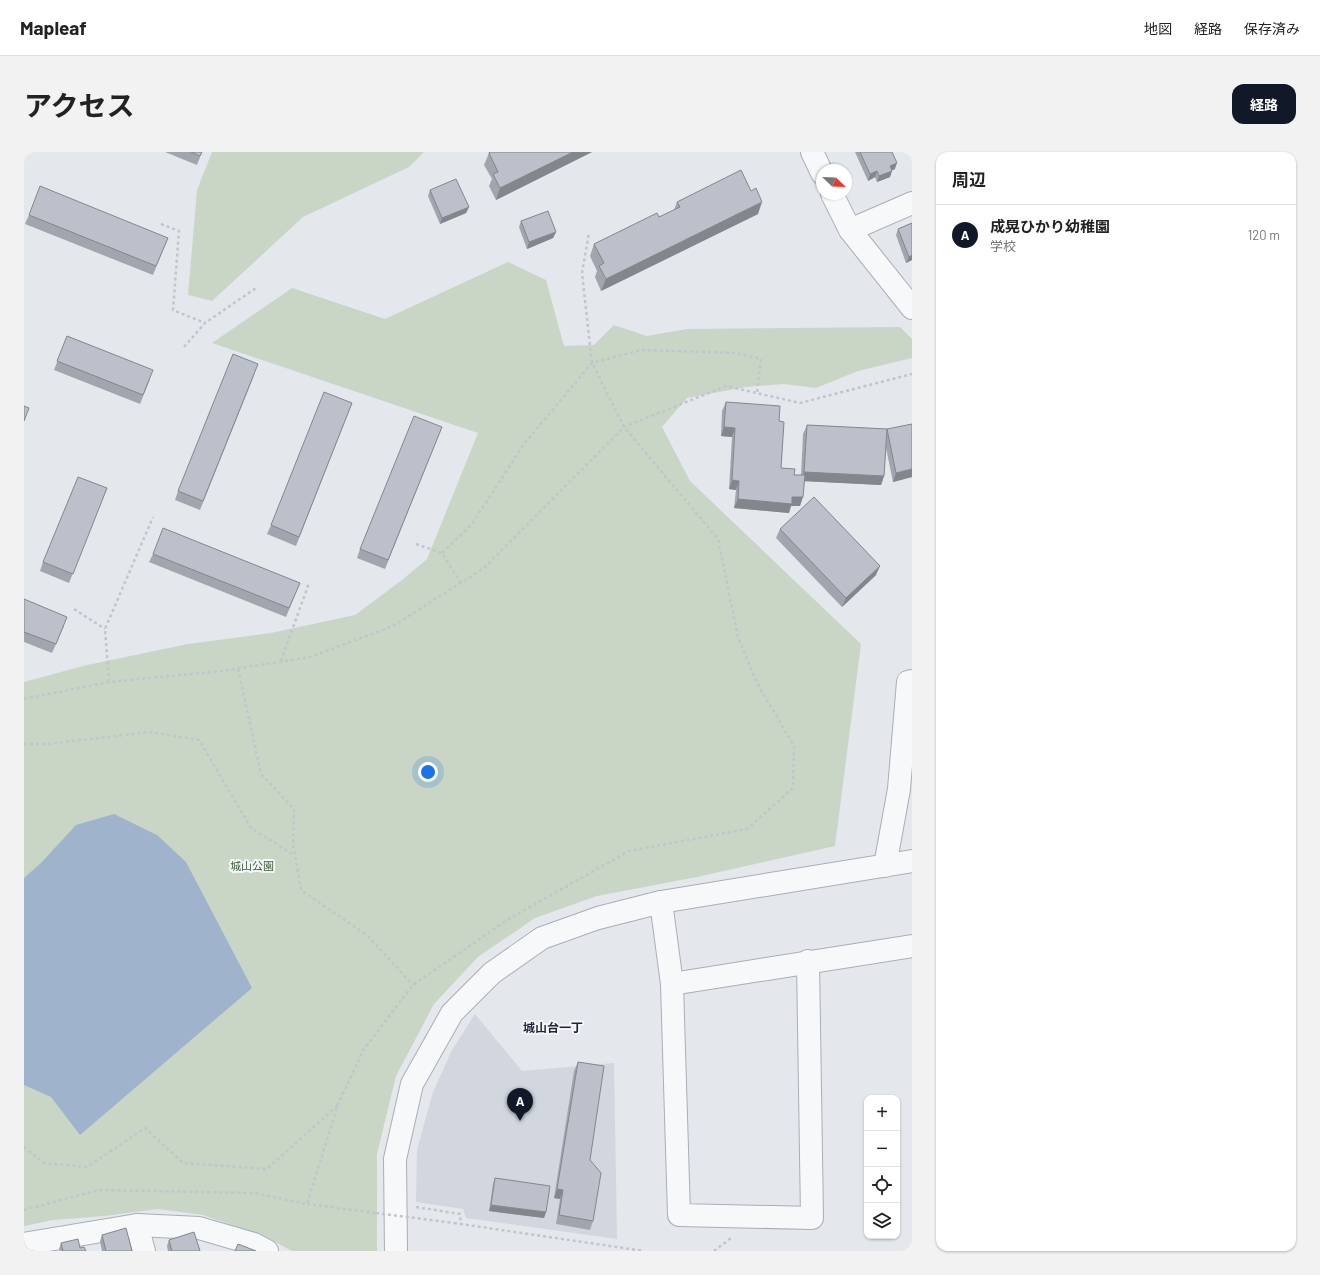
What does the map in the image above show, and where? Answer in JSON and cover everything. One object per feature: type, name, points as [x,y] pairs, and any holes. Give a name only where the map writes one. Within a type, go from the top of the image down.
[{"type":"street","points":[[812,152],[818,164]]},
{"type":"street","points":[[835,200],[850,230],[912,308]]},
{"type":"street","points":[[850,230],[912,203]]},
{"type":"street","points":[[885,866],[906,788],[908,682],[912,682]]},
{"type":"street","points":[[396,1251],[395,1159],[412,1084],[452,1013],[492,973],[542,938],[598,918],[661,902],[912,861]]},
{"type":"street","points":[[661,902],[672,984],[679,1215],[812,1218],[808,961]]},
{"type":"street","points":[[672,984],[808,961],[912,946]]},
{"type":"street","points":[[24,1244],[137,1225],[199,1228],[254,1244],[266,1251]]},
{"type":"street","points":[[137,1225],[144,1251]]},
{"type":"path","points":[[161,224],[179,231],[173,310],[205,323]]},
{"type":"path","points":[[307,1204],[338,1104],[364,1049],[413,985],[507,920],[629,851],[747,829],[793,788],[794,746],[757,683],[738,636],[718,539],[624,427],[592,363],[582,273],[589,233]]},
{"type":"path","points":[[184,347],[205,323],[256,288]]},
{"type":"path","points":[[442,553],[472,524],[524,444],[592,363],[642,350],[737,353],[761,359],[757,393]]},
{"type":"path","points":[[24,698],[109,682],[238,668],[310,657],[393,626],[484,568],[624,427],[726,386],[800,403],[912,374]]},
{"type":"path","points":[[109,682],[105,629],[153,517]]},
{"type":"path","points":[[416,544],[442,553],[461,583]]},
{"type":"path","points":[[281,662],[309,583]]},
{"type":"path","points":[[74,610],[105,629]]},
{"type":"path","points":[[238,668],[261,774],[294,809],[293,844],[301,890],[368,936],[413,985]]},
{"type":"path","points":[[24,744],[47,744],[150,732],[199,740],[250,828],[294,855]]},
{"type":"path","points":[[24,1147],[44,1163],[88,1167],[145,1128],[183,1163],[268,1170],[338,1104]]},
{"type":"path","points":[[24,1210],[100,1190],[255,1193],[307,1204],[454,1223],[644,1251]]},
{"type":"path","points":[[411,1206],[460,1214],[460,1225]]},
{"type":"shaded area","points":[[475,1014],[522,1071],[614,1063],[617,1239],[466,1218],[463,1209],[416,1202],[417,1150],[433,1092],[452,1050]]},
{"type":"green space","points":[[212,152],[424,152],[409,167],[303,217],[212,301],[188,295],[197,190]]},
{"type":"green space","name":"城山公園","points":[[508,262],[546,280],[564,346],[594,345],[614,325],[647,336],[687,329],[900,327],[912,339],[912,358],[858,371],[816,388],[784,384],[746,387],[687,398],[662,427],[690,481],[861,644],[835,846],[697,877],[597,896],[535,918],[478,957],[434,1004],[396,1076],[377,1154],[377,1251],[292,1251],[262,1235],[203,1215],[158,1209],[105,1216],[53,1220],[24,1226],[24,682],[87,665],[188,644],[271,633],[355,615],[402,580],[427,559],[478,433],[212,343],[292,288],[385,319]]},
{"type":"water","points":[[114,814],[157,835],[186,862],[252,988],[80,1135],[51,1097],[24,1085],[24,878],[41,863],[76,825]]},
{"type":"building","points":[[191,152],[202,152],[200,156]]},
{"type":"building","points":[[573,152],[500,188],[493,174],[498,172],[489,153]]},
{"type":"building","points":[[860,152],[892,152],[897,163],[890,166],[892,171],[879,176],[877,171],[870,174]]},
{"type":"building","points":[[741,170],[751,191],[756,188],[762,202],[606,279],[599,266],[604,263],[594,244],[657,213],[659,217],[680,207],[677,202]]},
{"type":"building","points":[[456,179],[469,207],[442,218],[430,190]]},
{"type":"building","points":[[40,186],[168,238],[156,266],[29,215]]},
{"type":"building","points":[[548,211],[556,232],[529,242],[521,221]]},
{"type":"building","points":[[912,223],[912,255],[909,257],[898,229]]},
{"type":"building","points":[[67,336],[153,370],[143,395],[57,361]]},
{"type":"building","points":[[233,354],[258,364],[203,501],[178,491]]},
{"type":"building","points":[[324,392],[352,403],[299,537],[271,525]]},
{"type":"building","points":[[726,402],[780,406],[779,421],[784,422],[781,468],[795,469],[794,475],[805,475],[803,497],[792,497],[792,504],[738,499],[739,481],[732,480],[735,428],[724,427]]},
{"type":"building","points":[[24,406],[29,408],[24,421]]},
{"type":"building","points":[[414,416],[442,427],[388,560],[360,549]]},
{"type":"building","points":[[912,424],[912,469],[896,473],[887,429]]},
{"type":"building","points":[[807,425],[887,429],[884,476],[804,472]]},
{"type":"building","points":[[78,477],[107,488],[73,574],[43,562]]},
{"type":"building","points":[[814,497],[880,566],[846,598],[780,529]]},
{"type":"building","points":[[163,528],[300,583],[289,608],[153,554]]},
{"type":"building","points":[[24,599],[67,617],[56,644],[24,632]]},
{"type":"building","points":[[578,1062],[604,1066],[590,1160],[601,1173],[593,1221],[559,1215],[563,1190],[557,1189]]},
{"type":"building","points":[[495,1178],[550,1186],[546,1212],[491,1205]]},
{"type":"building","points":[[126,1228],[132,1251],[106,1251],[102,1235]]},
{"type":"building","points":[[194,1232],[200,1251],[172,1251],[169,1240]]},
{"type":"building","points":[[78,1239],[80,1248],[84,1247],[86,1251],[63,1251],[61,1243]]},
{"type":"building","points":[[238,1244],[256,1251],[235,1251]]},
{"type":"place","name":"成晃ひかり幼稚園","points":[[520,1121]]},
{"type":"district","name":"城山台一丁","points":[[553,1028]]}]
